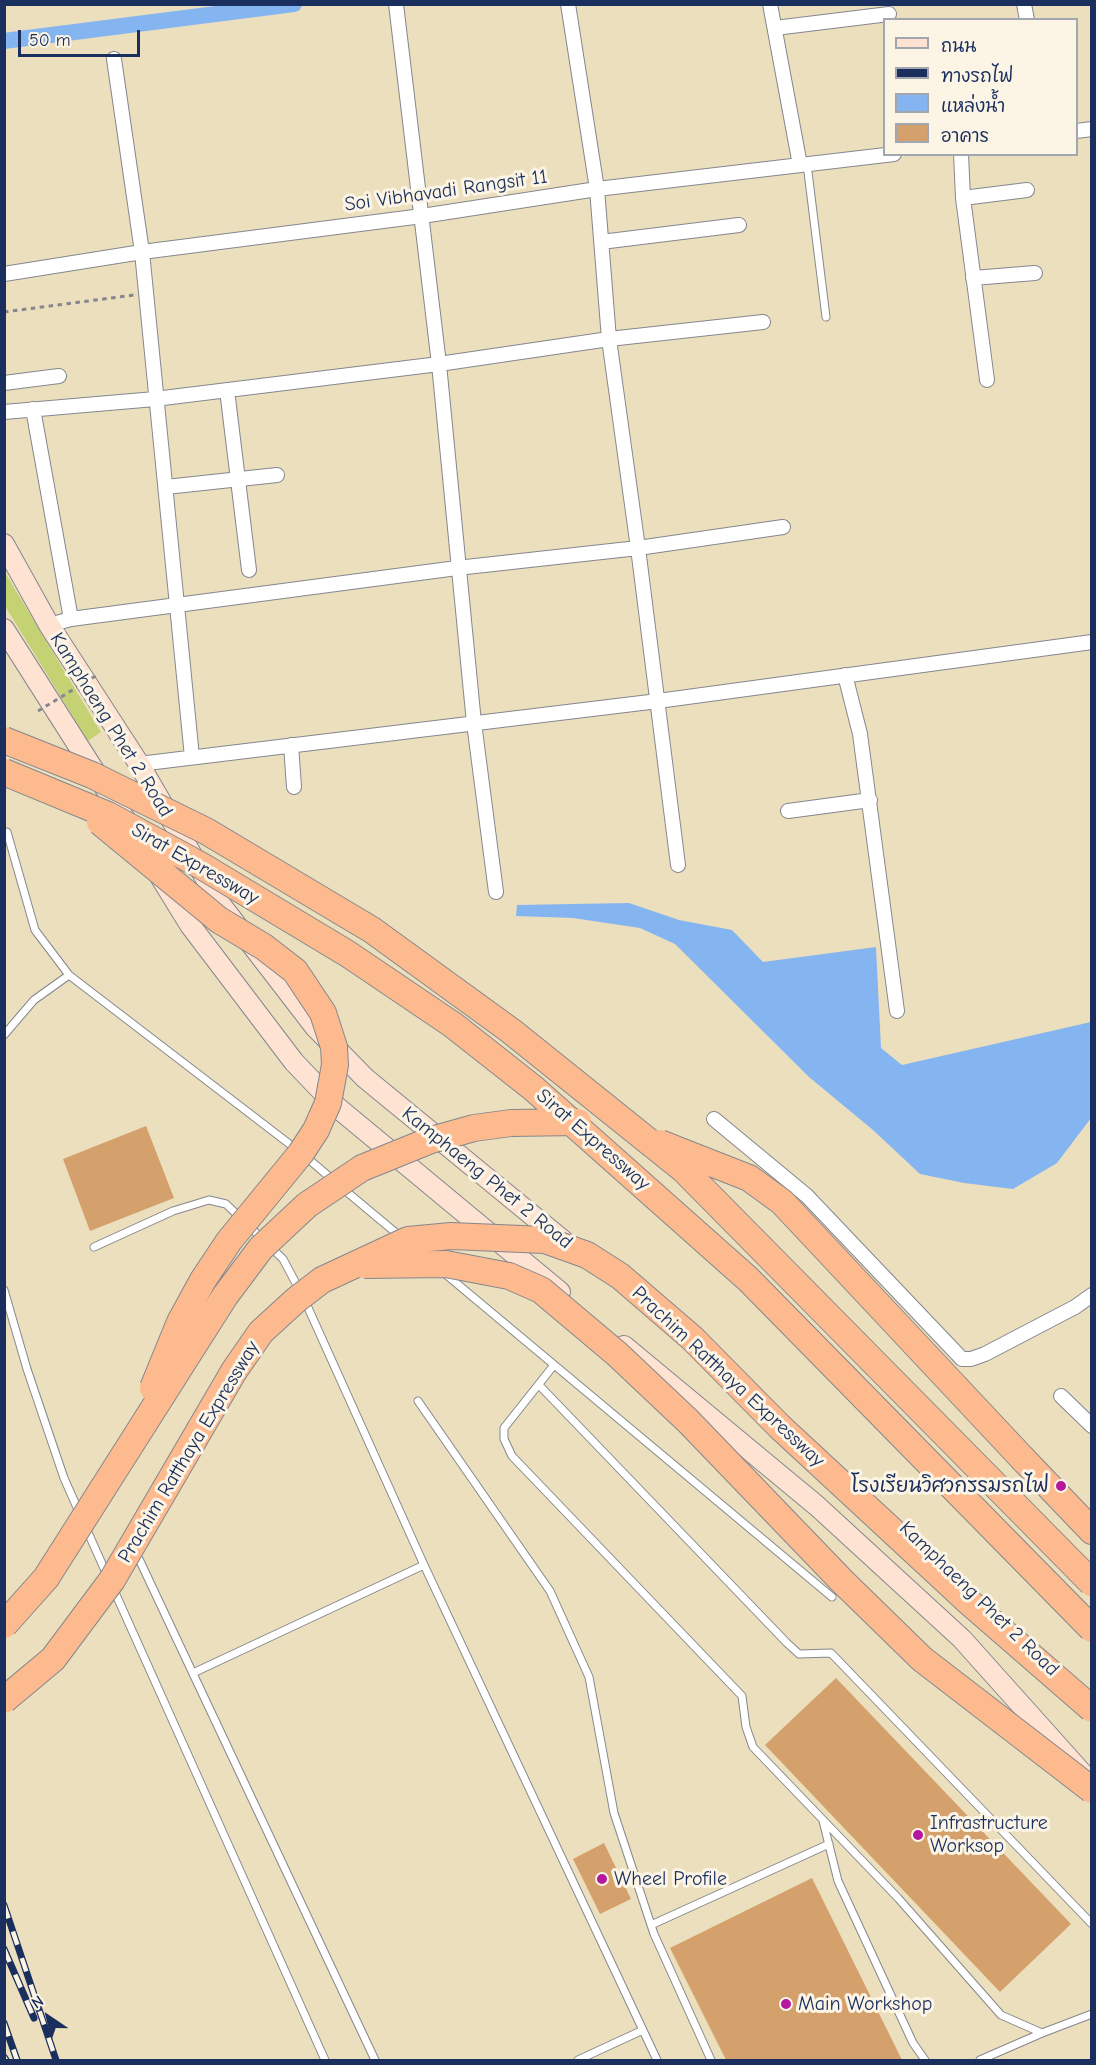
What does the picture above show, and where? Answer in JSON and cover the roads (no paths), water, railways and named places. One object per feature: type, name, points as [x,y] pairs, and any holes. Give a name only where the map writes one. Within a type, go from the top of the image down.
[{"type":"highway","name":"Sirat Expressway","points":[[4,740],[92,775],[206,831],[372,930],[511,1031],[683,1169],[1092,1583]]},
{"type":"highway","name":"Sirat Expressway","points":[[4,772],[108,815],[200,865],[348,954],[453,1025],[533,1088],[748,1279],[1092,1629]]},
{"type":"highway","points":[[76,802],[219,920],[264,947],[295,971],[323,1013],[334,1047],[335,1065],[328,1103],[316,1130],[301,1153],[229,1241],[203,1280],[180,1322],[131,1441]]},
{"type":"highway","points":[[4,1625],[46,1578],[225,1296],[261,1248],[307,1205],[362,1168],[431,1140],[474,1128],[511,1123],[592,1123],[668,1145],[749,1178],[782,1202],[1092,1531]]},
{"type":"highway","name":"Prachim Ratthaya Expressway","points":[[4,1700],[19,1691],[54,1659],[112,1580],[234,1371],[261,1332],[322,1280],[408,1240],[451,1236],[545,1240],[587,1255],[620,1276],[662,1311],[780,1427],[970,1604],[1092,1708]]},
{"type":"highway","points":[[355,1266],[446,1264],[509,1276],[541,1290],[617,1354],[688,1421],[842,1581],[922,1659],[1092,1790]]},
{"type":"main road","name":"Kamphaeng Phet 2 Road","points":[[4,544],[49,625],[139,764],[221,905],[315,1027],[364,1078],[852,1478],[1010,1625],[1092,1708]]},
{"type":"main road","name":"Kamphaeng Phet 2 Road","points":[[4,629],[190,925],[249,1006],[294,1062],[338,1108],[817,1506],[962,1639],[1092,1784]]},
{"type":"street","points":[[396,4],[439,364],[457,568],[474,723],[496,892]]},
{"type":"street","points":[[567,4],[597,189],[609,339],[678,865]]},
{"type":"street","points":[[770,4],[804,165]]},
{"type":"street","points":[[775,28],[888,13]]},
{"type":"street","points":[[114,59],[142,252],[192,756]]},
{"type":"street","name":"Soi Vibhavadi Rangsit 11","points":[[4,274],[142,252],[422,216],[597,189],[883,155]]},
{"type":"street","points":[[961,156],[963,198],[987,380]]},
{"type":"street","points":[[963,198],[1027,190]]},
{"type":"street","points":[[601,242],[739,225]]},
{"type":"street","points":[[973,278],[1035,273]]},
{"type":"street","points":[[4,412],[155,399],[439,364],[609,339],[764,322]]},
{"type":"street","points":[[4,383],[59,376]]},
{"type":"street","points":[[227,390],[249,570]]},
{"type":"street","points":[[33,408],[71,619]]},
{"type":"street","points":[[166,487],[278,475]]},
{"type":"street","points":[[49,625],[71,619],[457,568],[638,548],[783,527]]},
{"type":"street","points":[[139,764],[658,701],[1092,642]]},
{"type":"street","points":[[845,675],[860,734],[897,1011]]},
{"type":"street","points":[[291,745],[294,787]]},
{"type":"street","points":[[789,811],[870,800]]},
{"type":"street","points":[[714,1119],[807,1196],[962,1359],[971,1359],[985,1354],[1075,1307],[1092,1295]]},
{"type":"street","points":[[1061,1396],[1092,1426]]},
{"type":"lane","points":[[804,165],[826,317]]},
{"type":"lane","points":[[7,832],[35,930],[69,975],[261,1120],[417,1250]]},
{"type":"lane","points":[[4,1035],[34,1000],[69,975]]},
{"type":"lane","points":[[94,1247],[173,1211],[208,1200],[226,1204],[283,1259],[292,1272],[424,1565],[657,2061]]},
{"type":"lane","points":[[426,1258],[832,1597]]},
{"type":"lane","points":[[4,1290],[27,1369],[64,1478],[325,2061]]},
{"type":"lane","points":[[554,1365],[504,1428],[504,1439],[512,1456],[742,1696],[746,1727],[753,1747],[898,1898],[1001,2015],[1042,2033]]},
{"type":"lane","points":[[539,1384],[793,1649],[800,1654],[810,1656],[831,1653],[1092,1924]]},
{"type":"lane","points":[[418,1401],[550,1591],[589,1677],[614,1813],[651,1925],[711,2061]]},
{"type":"lane","points":[[139,1559],[375,2061]]},
{"type":"lane","points":[[193,1673],[424,1565]]},
{"type":"lane","points":[[823,1821],[838,1881],[913,2043],[925,2061]]},
{"type":"lane","points":[[651,1925],[829,1844]]},
{"type":"lane","points":[[980,2061],[1042,2033],[1092,2014]]},
{"type":"lane","points":[[578,2061],[643,2030]]},
{"type":"water","points":[[629,903],[679,920],[732,930],[763,962],[876,947],[881,1048],[902,1065],[1091,1022],[1091,1118],[1057,1163],[1013,1189],[964,1183],[920,1174],[873,1130],[809,1077],[675,944],[640,928],[573,918],[516,916],[517,905]]},
{"type":"waterway","points":[[4,41],[294,4]]},
{"type":"railway","points":[[4,1905],[56,2060]]},
{"type":"railway","points":[[4,1949],[34,2018]]},
{"type":"railway","points":[[4,2023],[17,2060]]},
{"type":"place","name":"โรงเรียนวิศวกรรมรถไฟ","points":[[1061,1486]]},
{"type":"place","name":"Infrastructure Worksop","points":[[918,1835]]},
{"type":"place","name":"Wheel Profile","points":[[602,1879]]},
{"type":"place","name":"Main Workshop","points":[[786,2004]]}]
